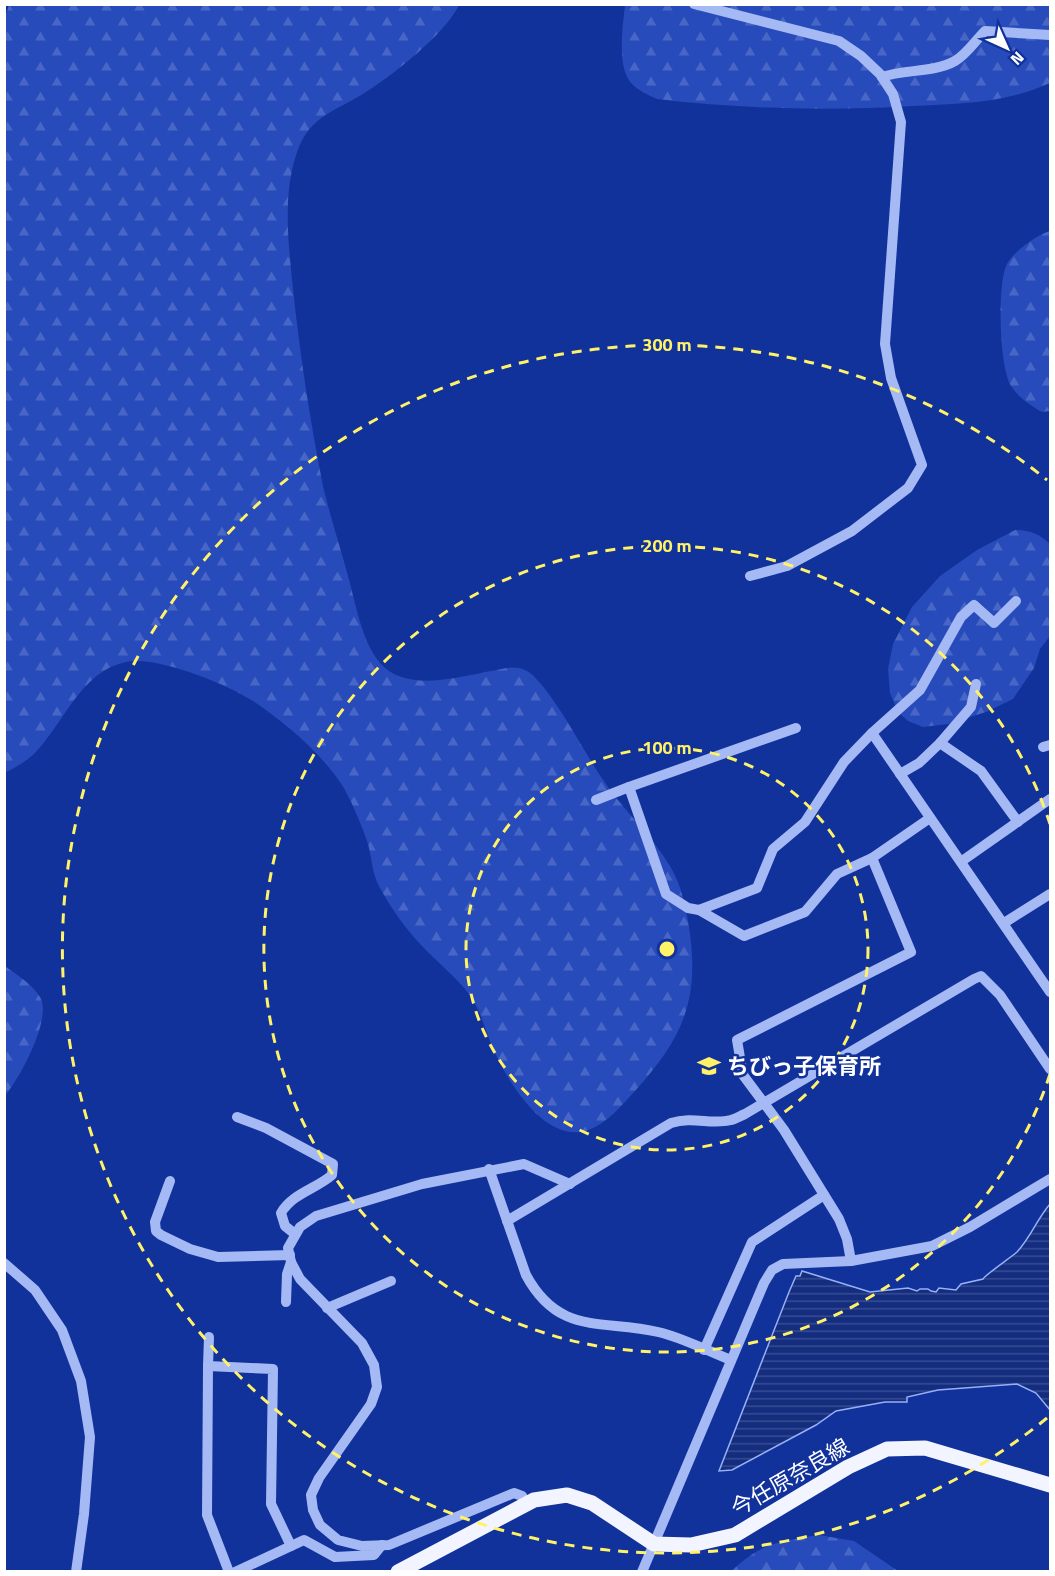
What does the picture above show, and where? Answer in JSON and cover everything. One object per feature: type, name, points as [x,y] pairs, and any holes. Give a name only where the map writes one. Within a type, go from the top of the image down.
[{"type":"main road","name":"今任原奈良線","points":[[654,1544],[691,1545],[735,1535],[848,1467],[887,1449],[925,1448],[1050,1485]]},
{"type":"main road","points":[[398,1572],[534,1500],[567,1495],[592,1503],[654,1544]]},
{"type":"street","points":[[694,4],[838,41],[861,56],[882,77],[892,94],[901,122],[885,344],[891,378],[922,465],[908,488],[852,531],[787,566],[750,576]]},
{"type":"street","points":[[882,77],[896,72],[942,67],[957,60],[985,31],[1050,35]]},
{"type":"street","points":[[699,910],[757,888],[772,849],[805,822],[844,762],[920,690],[961,617],[969,608],[974,605],[994,623],[1016,601]]},
{"type":"street","points":[[900,774],[919,762],[940,743],[971,707],[976,684]]},
{"type":"street","points":[[596,800],[796,728]]},
{"type":"street","points":[[872,733],[1049,988]]},
{"type":"street","points":[[940,743],[981,771],[1018,822]]},
{"type":"street","points":[[629,787],[666,894],[688,908],[699,910],[744,936],[805,912],[837,874],[872,858],[930,818]]},
{"type":"street","points":[[962,861],[1050,800]]},
{"type":"street","points":[[851,1261],[847,1239],[839,1219],[784,1130],[743,1075],[737,1040],[911,952],[872,858]]},
{"type":"street","points":[[1004,923],[1050,894]]},
{"type":"street","points":[[507,1221],[671,1123],[695,1119],[713,1122],[730,1120],[764,1103],[981,976],[1000,995],[1050,1069]]},
{"type":"street","points":[[237,1117],[266,1128],[333,1164],[332,1175],[286,1204],[281,1212],[285,1226],[295,1234]]},
{"type":"street","points":[[527,1504],[522,1496],[514,1493],[389,1545],[362,1546],[338,1540],[320,1525],[313,1510],[311,1496],[319,1478],[371,1404],[377,1387],[374,1365],[362,1343],[300,1279],[288,1248],[300,1227],[316,1216],[422,1184],[489,1169],[524,1164],[570,1184]]},
{"type":"street","points":[[489,1169],[530,1282],[555,1311],[585,1322],[659,1332],[731,1360]]},
{"type":"street","points":[[642,1572],[764,1283],[772,1270],[783,1264],[851,1261],[932,1246],[970,1227],[1050,1179]]},
{"type":"street","points":[[170,1181],[155,1222],[156,1231],[161,1235],[190,1249],[218,1257],[290,1258]]},
{"type":"street","points":[[704,1350],[752,1242],[825,1195]]},
{"type":"street","points":[[286,1302],[290,1258]]},
{"type":"street","points":[[4,1263],[35,1290],[62,1330],[81,1381],[90,1437],[84,1514],[76,1572]]},
{"type":"street","points":[[327,1308],[391,1281]]},
{"type":"street","points":[[209,1337],[207,1515],[229,1572]]},
{"type":"street","points":[[208,1366],[273,1369],[271,1504],[291,1546]]},
{"type":"street","points":[[235,1572],[304,1540],[335,1557],[374,1555],[381,1545]]},
{"type":"green space","points":[[9,5],[459,5],[431,41],[418,53],[366,92],[321,118],[305,135],[299,147],[291,178],[288,226],[299,338],[323,486],[360,621],[373,654],[391,672],[404,678],[418,680],[448,679],[504,668],[525,670],[534,676],[554,701],[607,786],[653,842],[674,872],[684,900],[692,948],[690,993],[685,1014],[666,1052],[652,1071],[620,1107],[598,1126],[576,1132],[561,1130],[548,1123],[524,1100],[498,1059],[470,995],[415,938],[377,883],[368,844],[352,803],[337,777],[304,741],[278,719],[242,694],[212,680],[161,664],[133,661],[115,665],[100,673],[87,684],[34,754],[20,765],[4,773],[4,20]]},
{"type":"green space","points":[[625,5],[1050,5],[1050,83],[1000,99],[880,108],[753,107],[657,99],[641,91],[627,77],[622,57]]},
{"type":"green space","points":[[1050,231],[1050,411],[1042,412],[1018,394],[1011,386],[1007,376],[1002,344],[1001,306],[1004,274],[1010,259],[1026,244]]},
{"type":"green space","points":[[1015,530],[1034,533],[1050,544],[1050,636],[1040,649],[1034,668],[1013,699],[986,712],[948,724],[923,727],[908,721],[898,712],[890,693],[888,669],[893,644],[912,607],[940,576],[977,550]]},
{"type":"green space","points":[[5,966],[33,988],[40,997],[43,1007],[42,1019],[33,1048],[5,1096]]},
{"type":"green space","points":[[819,1535],[854,1541],[898,1571],[732,1571],[752,1554],[762,1549],[793,1539]]},
{"type":"shaded area","points":[[1050,1204],[1050,1410],[1036,1393],[1017,1384],[938,1390],[907,1397],[907,1402],[885,1402],[836,1411],[816,1425],[732,1470],[719,1471],[789,1292],[796,1276],[800,1276],[802,1271],[870,1292],[908,1288],[917,1291],[928,1289],[936,1292],[939,1288],[956,1290],[961,1284],[983,1279],[1017,1252]]},
{"type":"place","name":"ちびっ子保育所","points":[[709,1066]]}]
